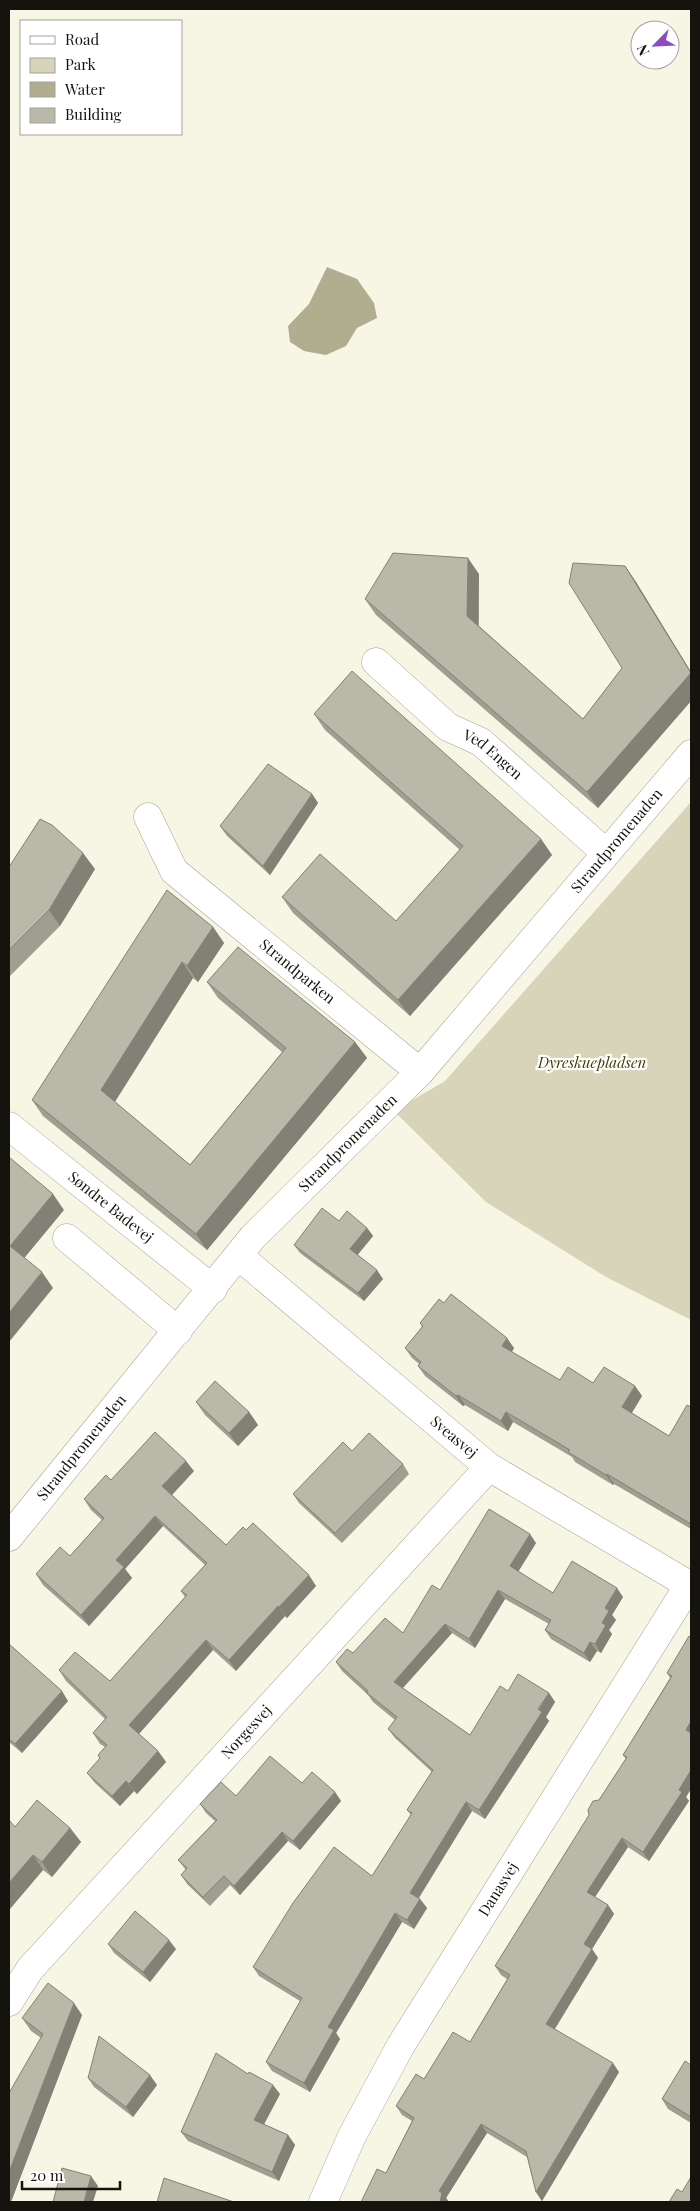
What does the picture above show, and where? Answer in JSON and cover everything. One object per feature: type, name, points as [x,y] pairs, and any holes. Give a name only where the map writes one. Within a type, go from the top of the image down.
[{"type":"street","name":"Ved Engen","points":[[376,662],[448,727],[481,742],[606,853]]},
{"type":"street","name":"Strandpromenaden","points":[[9,1537],[253,1237],[420,1072],[691,754]]},
{"type":"street","name":"Strandparken","points":[[148,818],[174,871],[420,1072]]},
{"type":"street","name":"Søndre Badevej","points":[[9,1126],[212,1289]]},
{"type":"street","points":[[67,1238],[178,1331]]},
{"type":"street","name":"Sveasvej","points":[[239,1256],[489,1467],[690,1586]]},
{"type":"street","name":"Norgesvej","points":[[9,2002],[30,1969],[489,1467]]},
{"type":"street","name":"Danasvej","points":[[323,2202],[352,2136],[402,2045],[690,1586]]},
{"type":"green space","name":"Dyreskuepladsen","points":[[691,802],[691,1320],[606,1277],[486,1202],[394,1111],[445,1081]]},
{"type":"water","points":[[327,267],[357,279],[374,303],[377,318],[357,328],[346,346],[326,355],[304,351],[290,342],[288,326],[309,304]]},
{"type":"building","points":[[393,553],[468,558],[467,616],[583,719],[622,668],[569,583],[573,563],[625,566],[691,673],[587,792],[365,599]]},
{"type":"building","points":[[352,671],[541,839],[398,1000],[282,897],[320,854],[396,921],[463,846],[314,714]]},
{"type":"building","points":[[268,764],[312,794],[263,866],[220,826]]},
{"type":"building","points":[[40,819],[52,825],[83,853],[49,910],[9,950],[9,867]]},
{"type":"building","points":[[167,890],[213,927],[187,966],[182,962],[101,1090],[190,1165],[286,1048],[207,982],[238,947],[355,1042],[196,1234],[32,1100]]},
{"type":"building","points":[[9,1157],[53,1194],[10,1246],[42,1272],[9,1313]]},
{"type":"building","points":[[322,1208],[339,1221],[347,1211],[367,1228],[350,1249],[377,1270],[358,1293],[294,1245]]},
{"type":"building","points":[[451,1294],[507,1338],[502,1346],[560,1380],[568,1367],[593,1383],[604,1367],[635,1386],[622,1407],[669,1436],[687,1405],[691,1407],[691,1524],[568,1452],[570,1450],[506,1412],[501,1421],[458,1395],[456,1396],[418,1366],[421,1362],[405,1348],[423,1326],[420,1323],[439,1299],[444,1303]]},
{"type":"building","points":[[215,1381],[249,1412],[229,1433],[196,1402]]},
{"type":"building","points":[[155,1432],[186,1461],[162,1486],[226,1545],[243,1527],[246,1530],[253,1523],[309,1575],[229,1660],[206,1640],[129,1725],[158,1751],[129,1784],[126,1781],[112,1796],[87,1773],[100,1758],[98,1755],[107,1745],[93,1733],[107,1717],[59,1670],[75,1652],[110,1681],[187,1595],[181,1591],[207,1563],[155,1516],[116,1560],[124,1567],[81,1615],[36,1574],[60,1547],[70,1556],[104,1518],[84,1499],[106,1475],[111,1480]]},
{"type":"building","points":[[369,1433],[403,1464],[335,1533],[293,1494],[343,1442],[352,1451]]},
{"type":"building","points":[[489,1509],[530,1534],[510,1566],[553,1593],[572,1561],[617,1588],[605,1608],[609,1611],[602,1623],[606,1625],[595,1644],[590,1642],[584,1653],[545,1630],[551,1620],[498,1590],[469,1639],[445,1624],[394,1682],[470,1735],[500,1686],[508,1691],[518,1674],[549,1693],[538,1709],[542,1712],[479,1810],[466,1802],[410,1893],[420,1899],[407,1920],[395,1913],[328,2027],[334,2030],[304,2083],[266,2062],[302,1998],[253,1967],[293,1903],[334,1847],[372,1876],[412,1813],[407,1810],[433,1770],[388,1729],[397,1717],[367,1693],[368,1691],[336,1662],[347,1649],[353,1653],[385,1618],[403,1633],[432,1585],[440,1590]]},
{"type":"building","points":[[689,1636],[691,1638],[691,1721],[686,1730],[691,1733],[691,1770],[679,1790],[682,1792],[643,1852],[622,1838],[587,1892],[608,1905],[584,1944],[592,1949],[546,2024],[613,2063],[536,2192],[526,2151],[481,2124],[439,2191],[442,2193],[440,2202],[361,2202],[377,2169],[386,2173],[414,2118],[396,2106],[416,2074],[424,2079],[453,2032],[470,2042],[510,1975],[495,1966],[589,1815],[588,1810],[593,1801],[599,1800],[627,1757],[623,1755],[672,1676],[667,1673]]},
{"type":"building","points":[[9,1644],[62,1691],[15,1744],[9,1739]]},
{"type":"building","points":[[270,1756],[302,1783],[312,1772],[335,1792],[293,1841],[282,1832],[234,1886],[224,1876],[203,1897],[181,1875],[187,1868],[178,1860],[217,1820],[200,1804],[221,1782],[236,1796]]},
{"type":"building","points":[[37,1800],[70,1828],[42,1862],[33,1855],[9,1883],[9,1820],[15,1827]]},
{"type":"building","points":[[135,1911],[169,1940],[143,1972],[108,1944]]},
{"type":"building","points":[[48,1983],[74,2003],[9,2172],[9,2093],[43,2034],[22,2018]]},
{"type":"building","points":[[99,2036],[150,2075],[126,2107],[88,2078]]},
{"type":"building","points":[[216,2053],[248,2074],[249,2072],[273,2085],[254,2120],[288,2135],[272,2172],[181,2132]]},
{"type":"building","points":[[685,2061],[691,2065],[691,2117],[662,2099]]},
{"type":"building","points":[[62,2168],[91,2176],[84,2202],[53,2202]]},
{"type":"building","points":[[691,2177],[691,2202],[669,2202],[677,2189],[682,2192]]},
{"type":"building","points":[[164,2178],[234,2202],[157,2202]]}]
